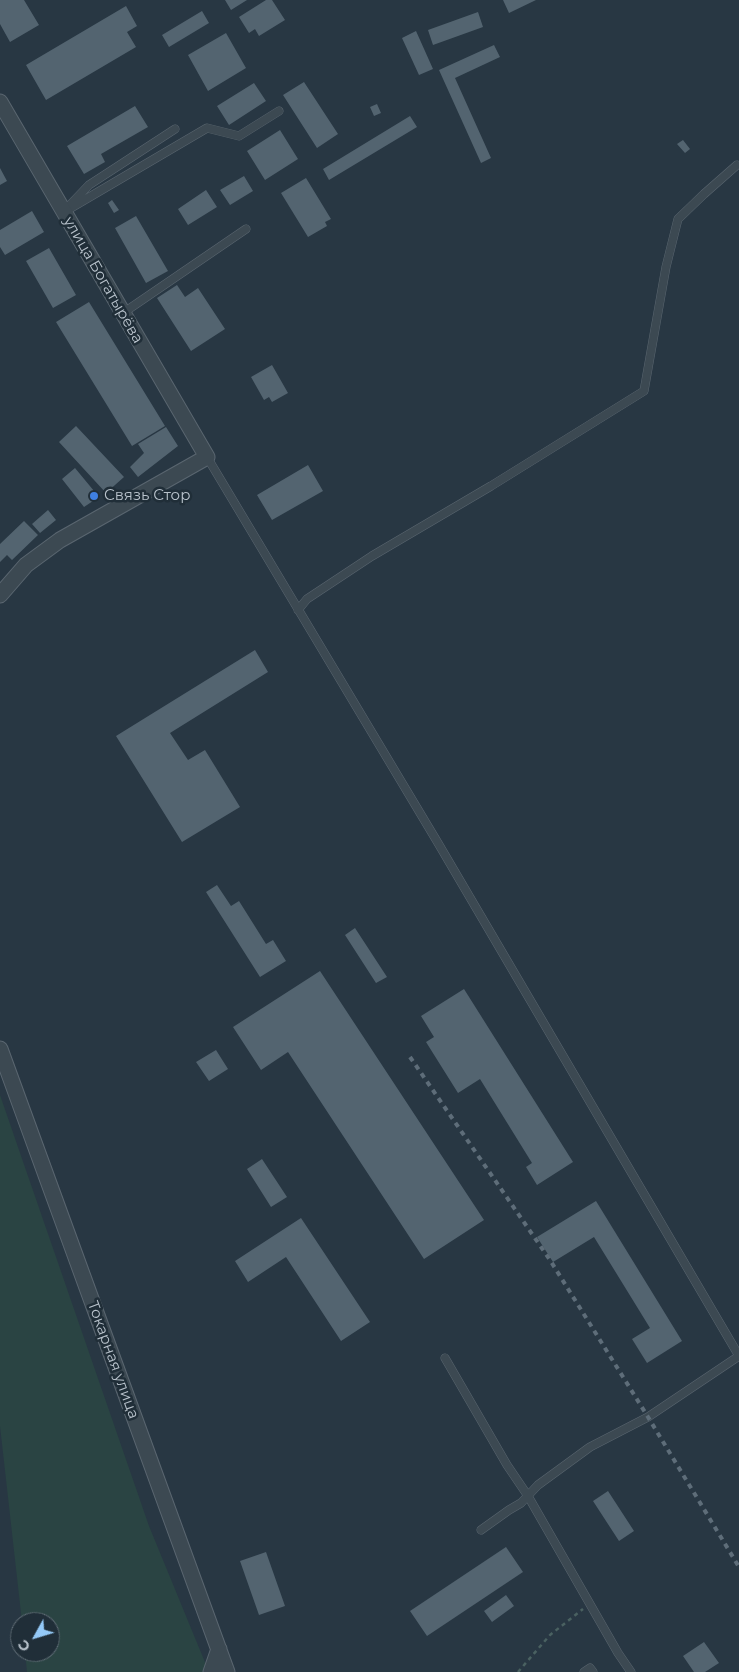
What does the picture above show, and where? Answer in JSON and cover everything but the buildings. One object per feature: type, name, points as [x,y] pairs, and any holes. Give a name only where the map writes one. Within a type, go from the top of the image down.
[{"type":"street","name":"улица Богатырёва","points":[[0,102],[207,457]]},
{"type":"street","points":[[0,595],[26,565],[60,540],[207,457]]},
{"type":"street","name":"Токарная улица","points":[[0,1049],[227,1672]]},
{"type":"street","points":[[211,1672],[218,1649]]},
{"type":"lane","points":[[64,212],[207,128],[239,136],[279,111]]},
{"type":"lane","points":[[64,212],[88,185],[175,129]]},
{"type":"lane","points":[[298,610],[307,599],[372,556],[491,486],[644,391],[666,267],[678,219],[737,165]]},
{"type":"lane","points":[[123,314],[246,229]]},
{"type":"lane","points":[[207,457],[438,843],[739,1356],[648,1417],[590,1447],[538,1485],[521,1503],[482,1530]]},
{"type":"lane","points":[[445,1358],[507,1465],[528,1496],[618,1653],[631,1672]]},
{"type":"lane","points":[[584,1672],[590,1668],[593,1672]]},
{"type":"path","points":[[518,1672],[550,1635],[589,1603]]},
{"type":"green space","points":[[0,1095],[149,1526],[209,1672],[27,1672],[26,1662],[60,1662],[60,1612],[21,1612],[0,1426]]},
{"type":"railway","points":[[410,1057],[550,1260],[739,1567]]},
{"type":"place","name":"Связь Стор","points":[[94,496]]}]
